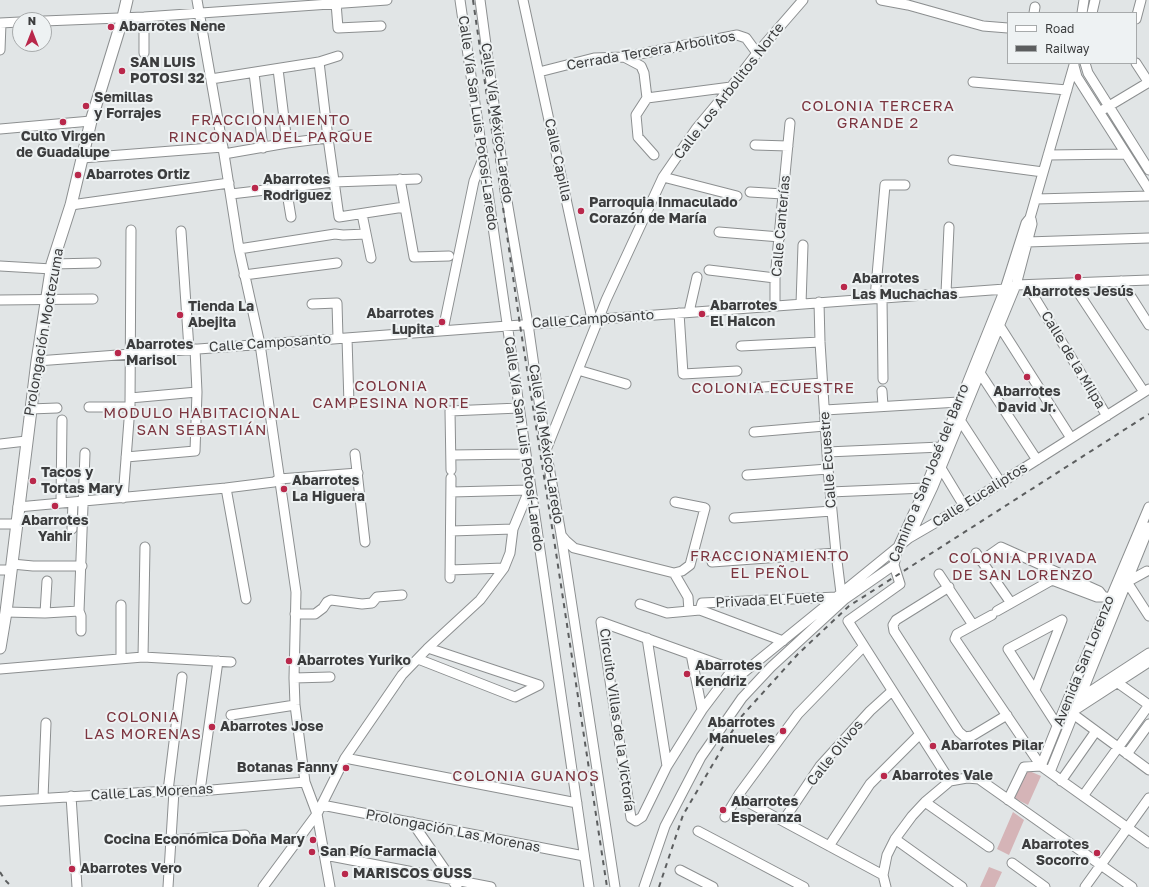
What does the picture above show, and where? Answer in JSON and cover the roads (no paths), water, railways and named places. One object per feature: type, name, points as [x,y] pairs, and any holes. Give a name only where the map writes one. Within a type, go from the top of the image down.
[{"type":"main road","name":"Prolongación Moctezuma","points":[[0,648],[6,612],[8,568],[16,524],[30,409],[52,267],[71,205],[91,121],[127,0]]},
{"type":"street","points":[[197,0],[224,151],[239,249],[260,344],[296,592],[294,678],[295,705],[304,782],[320,810],[330,887]]},
{"type":"street","points":[[52,21],[199,13],[283,3],[336,3],[386,0]]},
{"type":"street","name":"Calle Vía San Luis Potosí-Laredo","points":[[460,0],[482,160],[589,887]]},
{"type":"street","name":"Calle Vía México-Laredo","points":[[480,0],[507,201],[528,324],[546,450],[615,887]]},
{"type":"street","name":"Calle Capilla","points":[[523,0],[596,319]]},
{"type":"street","name":"Calle Los Arbolitos Norte","points":[[546,450],[578,370],[596,319],[663,177],[696,129],[757,53],[803,0]]},
{"type":"street","points":[[881,0],[908,2],[983,26],[1007,28]]},
{"type":"street","points":[[1082,12],[1084,0]]},
{"type":"street","points":[[1092,12],[1095,0]]},
{"type":"street","points":[[1137,15],[1141,0]]},
{"type":"street","points":[[336,3],[338,28],[381,26]]},
{"type":"street","points":[[144,17],[144,53]]},
{"type":"street","points":[[0,50],[1,23],[12,22]]},
{"type":"street","name":"Cerrada Tercera Arbolitos","points":[[539,72],[594,58],[624,58],[737,35],[746,38],[757,53]]},
{"type":"street","points":[[211,79],[254,74],[278,68],[320,62],[338,56]]},
{"type":"street","points":[[624,58],[641,66],[644,73],[647,98],[636,115],[638,137],[654,156]]},
{"type":"street","points":[[320,62],[328,138],[339,217],[404,207]]},
{"type":"street","points":[[1135,168],[1146,166],[1088,73],[1085,64],[1074,64],[1077,77],[1149,190]]},
{"type":"street","name":"Camino a San José del Barro","points":[[644,887],[665,826],[701,757],[742,698],[780,658],[845,599],[894,565],[898,547],[924,488],[1005,289],[1026,223],[1030,218],[1036,199],[1074,64]]},
{"type":"street","points":[[1099,112],[1149,83],[1137,64]]},
{"type":"street","points":[[278,68],[287,143]]},
{"type":"street","points":[[254,74],[263,148]]},
{"type":"street","points":[[973,82],[1067,90]]},
{"type":"street","points":[[647,98],[731,87]]},
{"type":"street","points":[[0,128],[91,121]]},
{"type":"street","name":"Calle Canterías","points":[[774,306],[775,278],[790,123]]},
{"type":"street","points":[[82,158],[263,148],[351,134]]},
{"type":"street","points":[[755,144],[788,146]]},
{"type":"street","points":[[1048,155],[1126,154]]},
{"type":"street","points":[[443,330],[474,181],[482,160]]},
{"type":"street","points":[[953,160],[1043,172]]},
{"type":"street","points":[[663,177],[737,196]]},
{"type":"street","points":[[400,179],[414,257],[449,256]]},
{"type":"street","points":[[231,194],[334,182],[417,179]]},
{"type":"street","points":[[71,205],[229,183]]},
{"type":"street","points":[[883,380],[879,298],[885,185],[905,185]]},
{"type":"street","points":[[286,187],[291,217]]},
{"type":"street","points":[[750,192],[783,194]]},
{"type":"street","points":[[1036,199],[1149,196]]},
{"type":"street","points":[[362,214],[370,258]]},
{"type":"street","name":"Camino a San José del Barro","points":[[909,538],[940,468],[1016,285],[1032,224],[1030,218]]},
{"type":"street","points":[[946,293],[950,227]]},
{"type":"street","points":[[123,498],[130,402],[131,230]]},
{"type":"street","points":[[126,457],[195,451],[197,392],[180,231]]},
{"type":"street","points":[[719,232],[780,237]]},
{"type":"street","points":[[239,249],[335,234],[366,234]]},
{"type":"street","points":[[1027,242],[1149,238]]},
{"type":"street","points":[[801,304],[803,245]]},
{"type":"street","points":[[0,266],[52,267],[96,263]]},
{"type":"street","points":[[244,275],[337,263]]},
{"type":"street","points":[[709,270],[775,278]]},
{"type":"street","points":[[689,312],[697,277]]},
{"type":"street","name":"Calle Camposanto","points":[[37,361],[1005,289],[1016,285],[1149,280]]},
{"type":"street","points":[[1121,281],[1149,325]]},
{"type":"street","points":[[1072,283],[1146,390]]},
{"type":"street","name":"Calle de la Milpa","points":[[1027,285],[1106,416]]},
{"type":"street","points":[[0,300],[93,299]]},
{"type":"street","name":"Calle Ecuestre","points":[[819,302],[825,426],[839,595]]},
{"type":"street","points":[[312,304],[336,303],[342,338],[349,404]]},
{"type":"street","points":[[679,313],[683,374],[737,371]]},
{"type":"street","points":[[999,325],[1071,438]]},
{"type":"street","points":[[741,346],[820,342]]},
{"type":"street","points":[[578,370],[626,384]]},
{"type":"street","points":[[980,373],[1037,460]]},
{"type":"street","points":[[750,388],[823,383]]},
{"type":"street","name":"Calle Eucaliptos","points":[[743,672],[909,538],[1001,483],[1146,390]]},
{"type":"street","points":[[882,391],[883,406]]},
{"type":"street","points":[[89,407],[197,392]]},
{"type":"street","points":[[825,410],[959,402]]},
{"type":"street","points":[[30,409],[57,408]]},
{"type":"street","points":[[504,568],[450,574],[450,411],[519,408]]},
{"type":"street","points":[[61,502],[62,420]]},
{"type":"street","points":[[960,420],[1001,483]]},
{"type":"street","points":[[754,432],[825,426]]},
{"type":"street","points":[[0,444],[26,441]]},
{"type":"street","points":[[827,452],[941,447]]},
{"type":"street","points":[[81,631],[81,616],[79,611],[82,566],[85,453]]},
{"type":"street","points":[[355,454],[365,542]]},
{"type":"street","points":[[451,455],[525,454]]},
{"type":"street","points":[[940,468],[964,506]]},
{"type":"street","points":[[747,475],[828,469]]},
{"type":"street","points":[[18,507],[226,488],[274,482],[279,479],[358,472]]},
{"type":"street","points":[[226,488],[246,598]]},
{"type":"street","points":[[263,887],[320,810],[345,758],[402,675],[428,648],[480,600],[504,568],[510,553],[513,529],[530,488],[451,492]]},
{"type":"street","points":[[830,492],[924,488]]},
{"type":"street","points":[[72,529],[73,502]]},
{"type":"street","points":[[560,534],[574,548],[674,573],[682,571],[690,565],[705,508],[675,502]]},
{"type":"street","name":"Avenida San Lorenzo","points":[[1050,772],[1080,698],[1149,507]]},
{"type":"street","points":[[734,518],[832,511]]},
{"type":"street","points":[[0,524],[16,524]]},
{"type":"street","name":"Avenida San Lorenzo","points":[[1041,766],[1106,598],[1123,580],[1149,527]]},
{"type":"street","points":[[451,532],[513,529]]},
{"type":"street","points":[[143,657],[145,547]]},
{"type":"street","points":[[981,561],[1001,547],[1099,590],[1106,598]]},
{"type":"street","points":[[712,562],[836,553]]},
{"type":"street","points":[[976,553],[1011,603]]},
{"type":"street","points":[[894,565],[900,584],[848,621],[950,781]]},
{"type":"street","points":[[8,568],[33,566],[82,566]]},
{"type":"street","points":[[1055,570],[1052,580],[957,634],[956,639],[1041,766],[1149,843]]},
{"type":"street","points":[[1148,571],[1123,580],[1149,616]]},
{"type":"street","points":[[674,573],[688,596],[689,611]]},
{"type":"street","points":[[939,574],[974,625]]},
{"type":"street","points":[[1052,580],[1106,598]]},
{"type":"street","points":[[45,613],[47,581]]},
{"type":"street","points":[[949,587],[896,620],[893,625],[894,631],[959,732],[965,737],[972,736],[1006,715]]},
{"type":"street","points":[[295,614],[315,614],[331,600],[362,604],[372,603],[377,597],[402,595]]},
{"type":"street","name":"Privada El Fuete","points":[[640,604],[667,613],[689,611],[701,607],[839,595]]},
{"type":"street","points":[[121,605],[121,658]]},
{"type":"street","points":[[701,607],[782,641]]},
{"type":"street","points":[[6,612],[45,613],[79,611]]},
{"type":"street","points":[[1035,690],[1062,620],[1008,649],[1058,725]]},
{"type":"street","name":"Circuito Villas de la Victoría","points":[[734,669],[702,710],[667,766],[642,817],[636,821],[631,818],[602,622],[743,672]]},
{"type":"street","points":[[647,638],[667,766]]},
{"type":"street","points":[[725,817],[739,794],[798,714],[864,646]]},
{"type":"street","points":[[418,659],[515,697],[539,685],[428,648]]},
{"type":"street","points":[[772,650],[780,658]]},
{"type":"street","points":[[1070,694],[1080,698],[1149,653]]},
{"type":"street","points":[[691,654],[702,710]]},
{"type":"street","points":[[0,669],[143,657],[231,662]]},
{"type":"street","points":[[200,791],[218,661]]},
{"type":"street","points":[[1074,712],[1149,662]]},
{"type":"street","points":[[168,887],[171,840],[171,791],[182,677]]},
{"type":"street","points":[[294,678],[330,677]]},
{"type":"street","points":[[1082,796],[1149,705],[1118,683]]},
{"type":"street","name":"Calle Olivos","points":[[783,821],[820,766],[870,711],[892,691]]},
{"type":"street","points":[[231,715],[295,705]]},
{"type":"street","points":[[1065,706],[1118,748],[1149,770]]},
{"type":"street","points":[[43,798],[46,723]]},
{"type":"street","points":[[1127,754],[1149,724]]},
{"type":"street","points":[[1061,781],[1096,731]]},
{"type":"street","points":[[829,846],[870,784],[920,734]]},
{"type":"street","points":[[345,758],[577,803]]},
{"type":"street","points":[[1008,800],[1024,767],[1041,766]]},
{"type":"street","points":[[886,887],[883,874],[887,855],[895,839],[912,816],[925,802],[950,781],[967,778],[979,779],[1132,887]]},
{"type":"street","name":"Calle Las Morenas","points":[[0,800],[171,791],[200,791],[304,782]]},
{"type":"street","points":[[739,794],[740,798],[883,874]]},
{"type":"street","points":[[71,796],[77,887]]},
{"type":"street","points":[[1085,887],[1149,798]]},
{"type":"street","points":[[925,802],[989,847]]},
{"type":"street","name":"Prolongación Las Morenas","points":[[320,810],[412,822],[584,856]]},
{"type":"street","points":[[412,822],[454,883]]},
{"type":"street","points":[[698,831],[793,884],[804,887]]},
{"type":"street","points":[[171,840],[245,835]]},
{"type":"street","points":[[895,839],[962,887]]},
{"type":"street","points":[[325,855],[454,883],[491,887]]},
{"type":"street","points":[[1012,863],[1045,887]]},
{"type":"street","points":[[680,870],[713,887]]},
{"type":"railway","points":[[473,0],[520,325],[607,887]]},
{"type":"railway","points":[[659,887],[683,815],[740,718],[798,654],[849,606],[1149,414]]},
{"type":"railway","points":[[0,872],[12,887]]},
{"type":"place","name":"Abarrotes Nene","points":[[111,27]]},
{"type":"place","name":"SAN LUIS POTOSI 32","points":[[122,71]]},
{"type":"place","name":"Semillas y Forrajes","points":[[86,106]]},
{"type":"place","name":"Culto Virgen de Guadalupe","points":[[63,122]]},
{"type":"place","name":"Abarrotes Ortiz","points":[[78,175]]},
{"type":"place","name":"Abarrotes Rodriguez","points":[[255,188]]},
{"type":"place","name":"Parroquia Inmaculado Corazón de María","points":[[581,211]]},
{"type":"place","name":"Abarrotes Jesús","points":[[1078,277]]},
{"type":"place","name":"Abarrotes Las Muchachas","points":[[844,287]]},
{"type":"place","name":"Abarrotes El Halcon","points":[[702,314]]},
{"type":"place","name":"Tienda La Abejita","points":[[180,315]]},
{"type":"place","name":"Abarrotes Lupita","points":[[442,322]]},
{"type":"place","name":"Abarrotes Marisol","points":[[118,353]]},
{"type":"place","name":"Abarrotes David Jr.","points":[[1027,377]]},
{"type":"place","name":"Tacos y Tortas Mary","points":[[33,481]]},
{"type":"place","name":"Abarrotes La Higuera","points":[[284,489]]},
{"type":"place","name":"Abarrotes Yahir","points":[[55,506]]},
{"type":"place","name":"Abarrotes Yuriko","points":[[289,661]]},
{"type":"place","name":"Abarrotes Kendriz","points":[[687,674]]},
{"type":"place","name":"Abarrotes Jose","points":[[212,727]]},
{"type":"place","name":"Abarrotes Manueles","points":[[783,731]]},
{"type":"place","name":"Abarrotes Pilar","points":[[933,746]]},
{"type":"place","name":"Botanas Fanny","points":[[346,768]]},
{"type":"place","name":"Abarrotes Vale","points":[[884,776]]},
{"type":"place","name":"Abarrotes Esperanza","points":[[723,810]]},
{"type":"place","name":"Cocina Económica Doña Mary","points":[[313,840]]},
{"type":"place","name":"San Pío Farmacia","points":[[312,852]]},
{"type":"place","name":"Abarrotes Socorro","points":[[1097,853]]},
{"type":"place","name":"Abarrotes Vero","points":[[72,869]]},
{"type":"place","name":"MARISCOS GUSS","points":[[345,874]]},
{"type":"district","name":"COLONIA TERCERA GRANDE 2","points":[[878,114]]},
{"type":"district","name":"FRACCIONAMIENTO RINCONADA DEL PARQUE","points":[[271,128]]},
{"type":"district","name":"COLONIA ECUESTRE","points":[[773,388]]},
{"type":"district","name":"COLONIA CAMPESINA NORTE","points":[[391,394]]},
{"type":"district","name":"MODULO HABITACIONAL SAN SEBASTIÁN","points":[[202,422]]},
{"type":"district","name":"FRACCIONAMIENTO EL PEÑOL","points":[[770,564]]},
{"type":"district","name":"COLONIA PRIVADA DE SAN LORENZO","points":[[1023,566]]},
{"type":"district","name":"COLONIA LAS MORENAS","points":[[143,726]]},
{"type":"district","name":"COLONIA GUANOS","points":[[526,776]]}]
